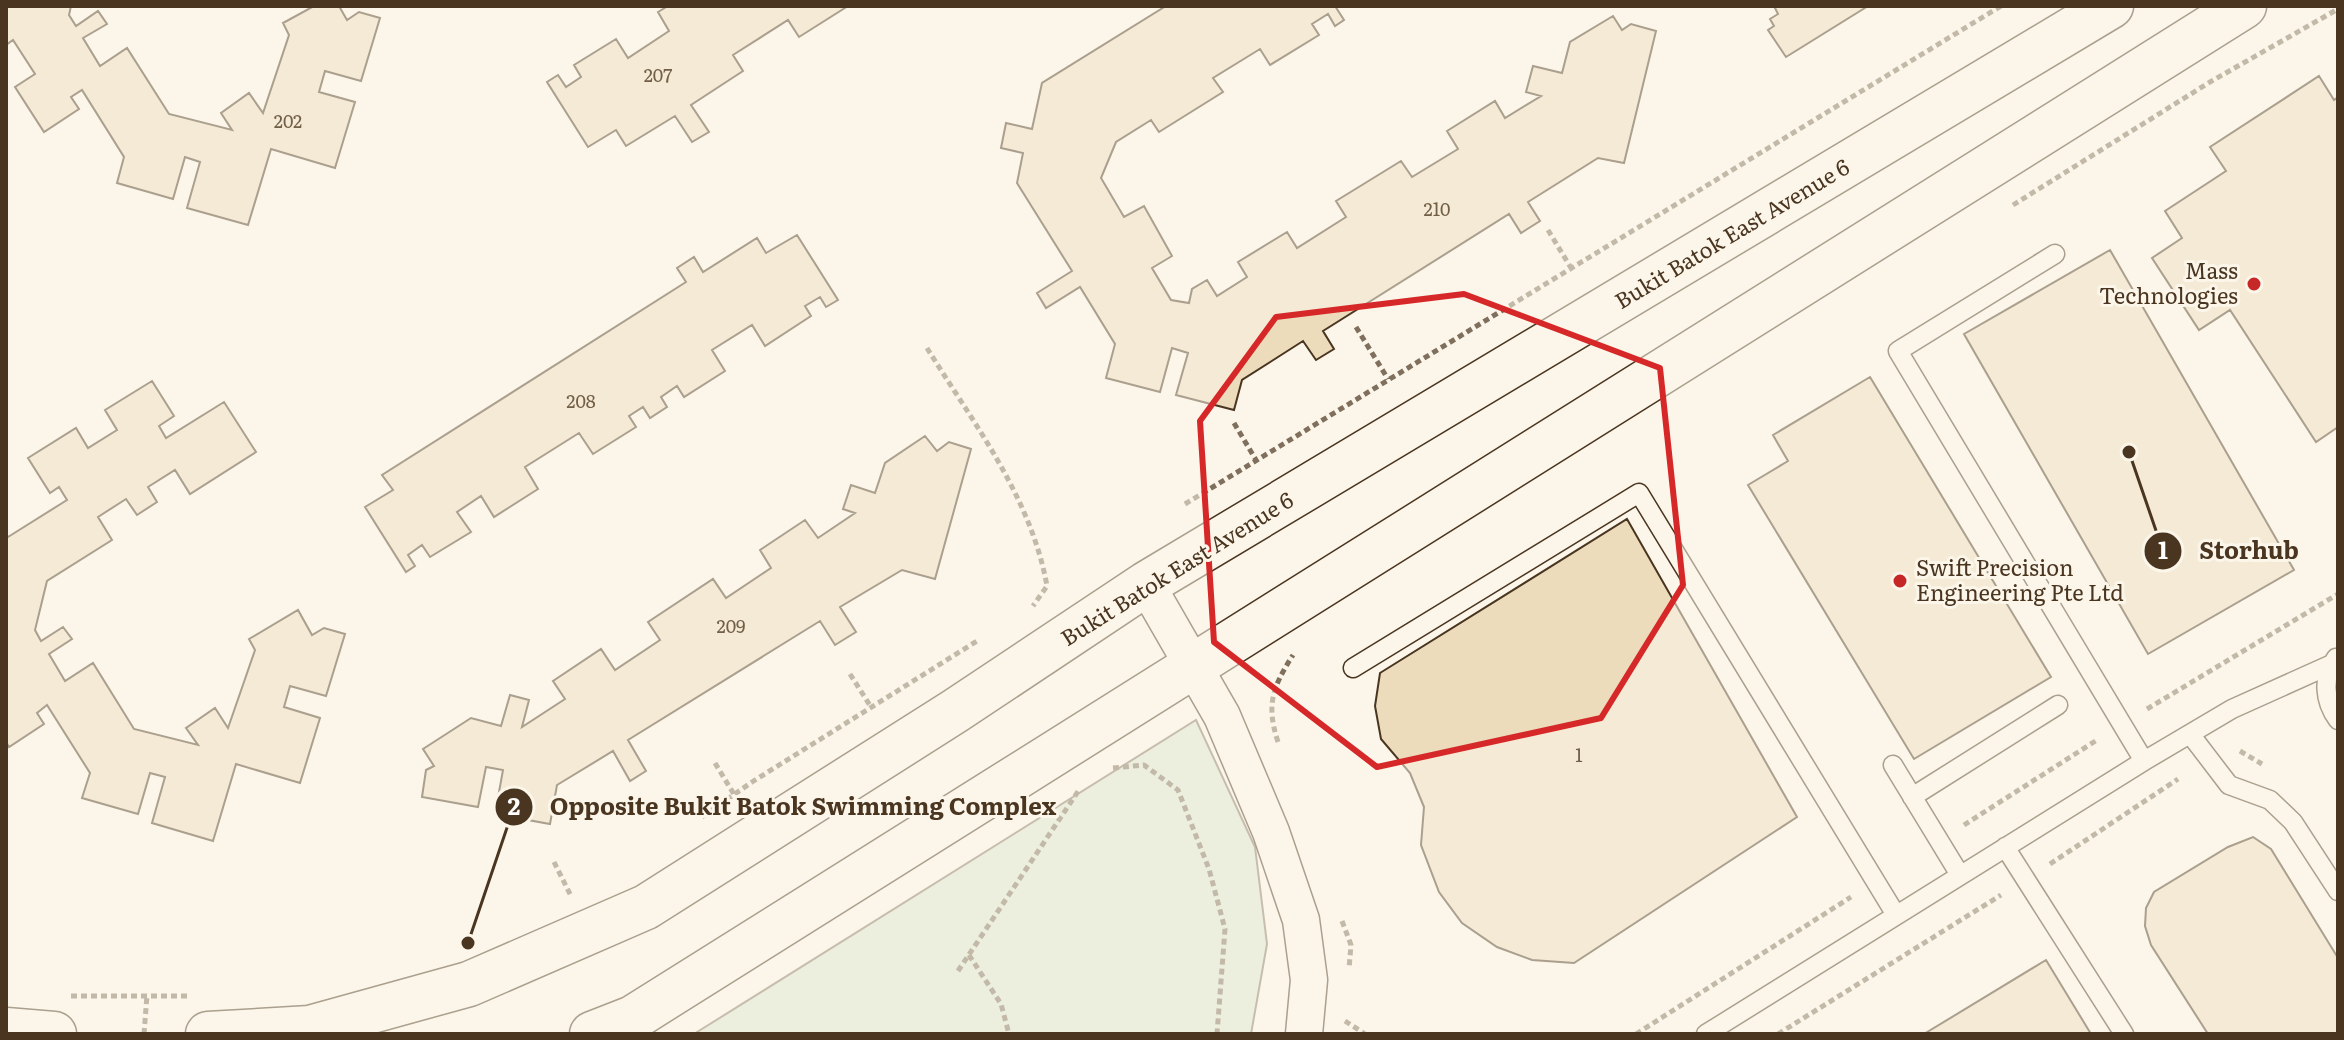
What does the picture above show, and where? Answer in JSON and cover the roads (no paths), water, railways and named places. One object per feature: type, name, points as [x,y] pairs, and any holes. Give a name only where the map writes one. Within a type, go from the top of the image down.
[{"type":"main road","name":"Bukit Batok East Avenue 6","points":[[200,1015],[310,1028],[469,984],[646,907],[955,711],[1146,584],[2111,6]]},
{"type":"main road","points":[[592,1034],[633,1018],[2244,6]]},
{"type":"main road","points":[[6,1030],[56,1015]]},
{"type":"street","points":[[1146,584],[1222,716],[1271,832],[1301,920],[1309,980],[1304,1034]]},
{"type":"lane","points":[[2055,254],[1898,351],[2144,761]]},
{"type":"lane","points":[[1353,668],[1639,493],[1896,915]]},
{"type":"lane","points":[[2335,660],[2326,681],[2327,699],[2338,720]]},
{"type":"lane","points":[[1706,1034],[2144,761],[2232,709],[2335,660]]},
{"type":"lane","points":[[1912,797],[2058,705]]},
{"type":"lane","points":[[2190,734],[2229,785],[2270,800],[2293,822],[2338,891]]},
{"type":"lane","points":[[1893,765],[1960,875]]},
{"type":"lane","points":[[2005,847],[2124,1034]]},
{"type":"place","name":"Mass Technologies","points":[[2254,284]]},
{"type":"place","name":"Storhub","points":[[2129,452]]},
{"type":"place","name":"Swift Precision Engineering Pte Ltd","points":[[1900,581]]},
{"type":"place","name":"Opposite Bukit Batok Swimming Complex","points":[[468,943]]}]
